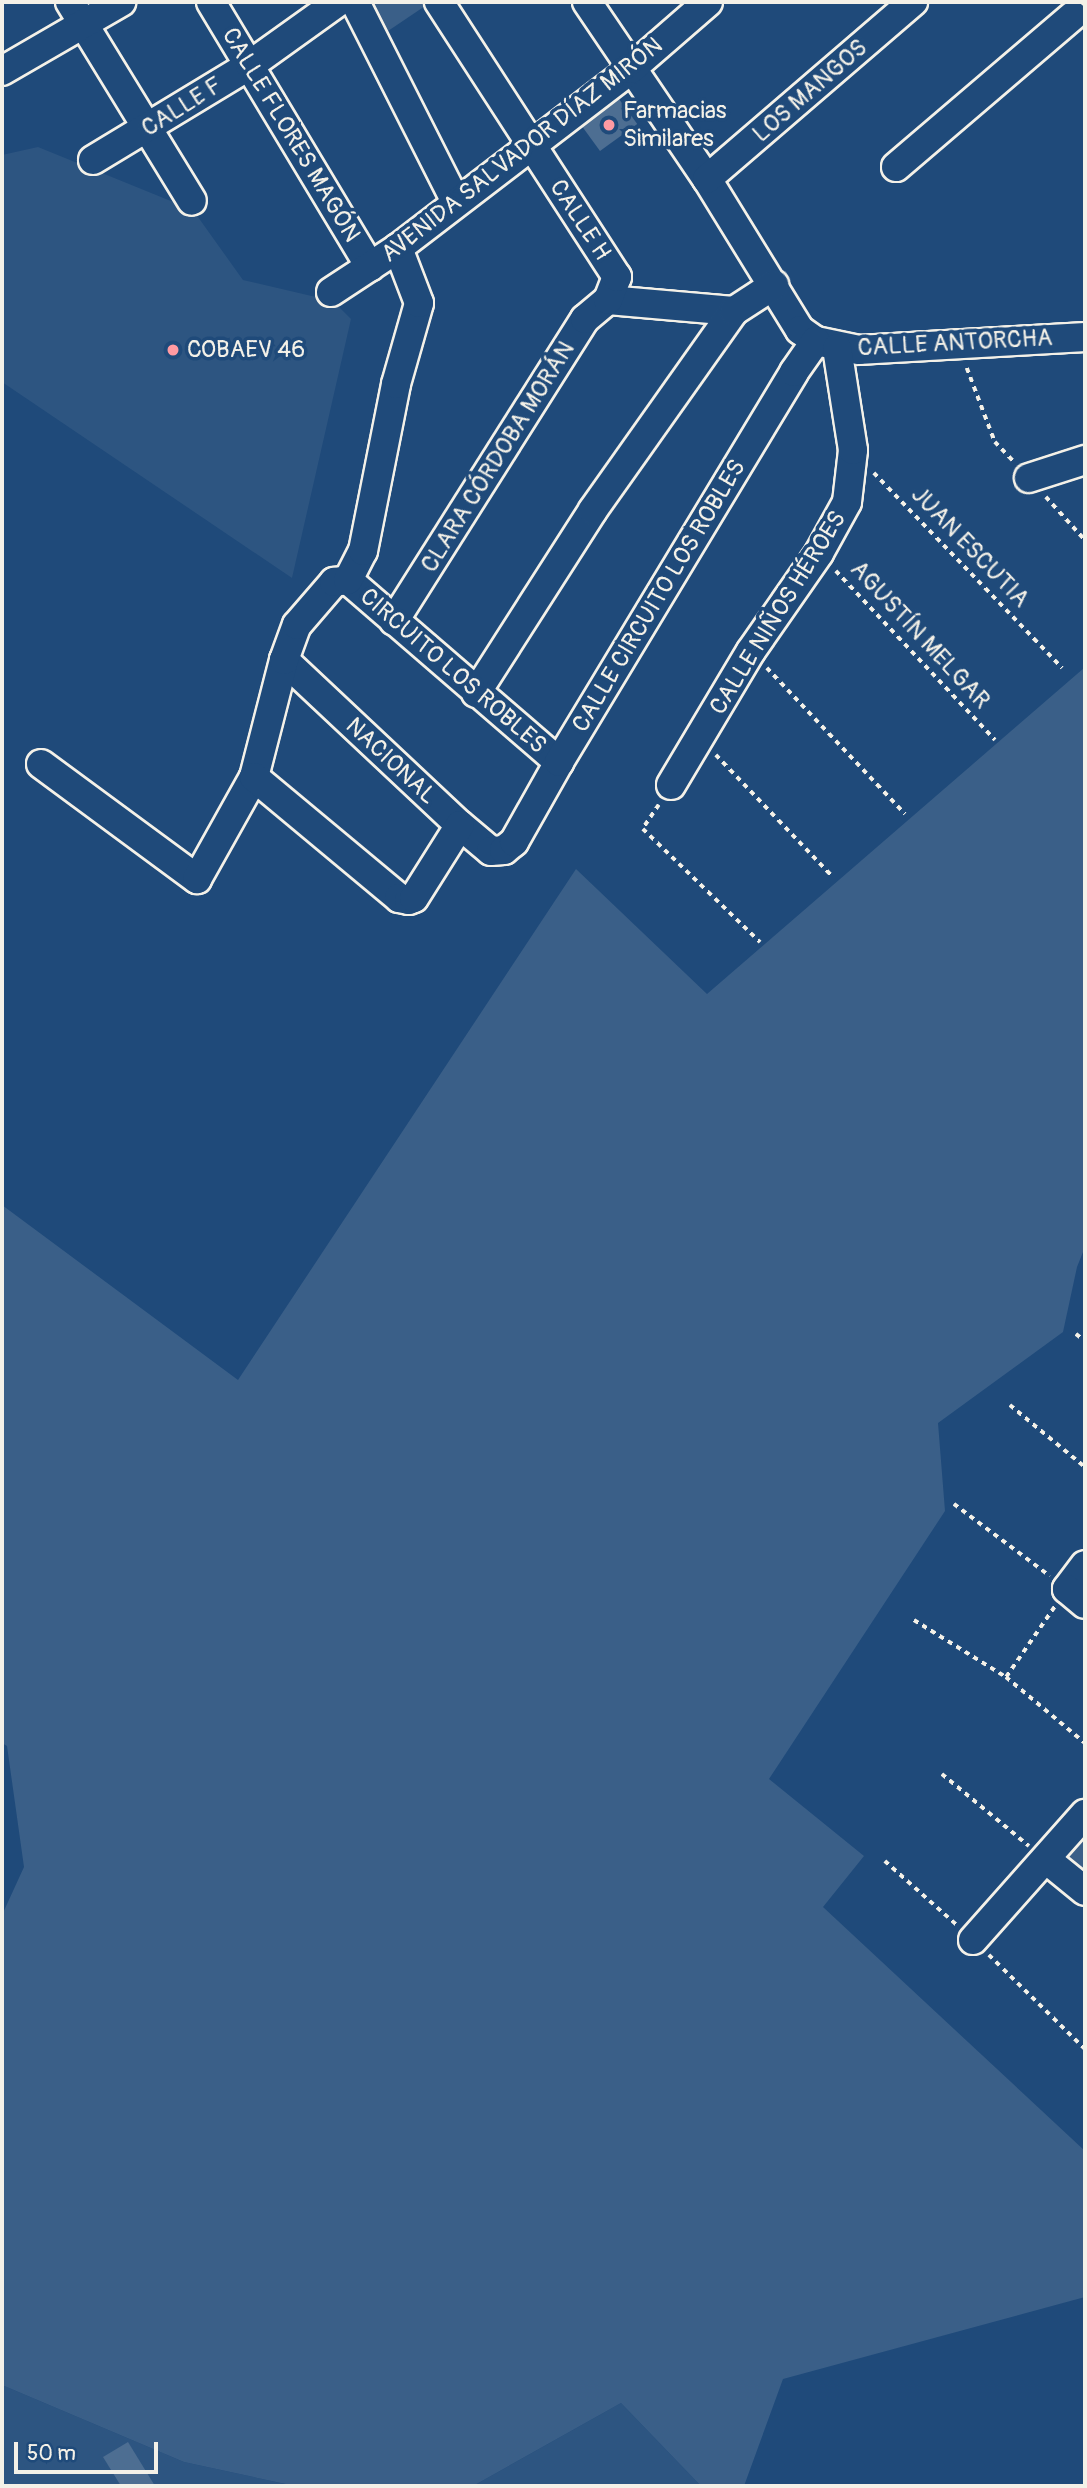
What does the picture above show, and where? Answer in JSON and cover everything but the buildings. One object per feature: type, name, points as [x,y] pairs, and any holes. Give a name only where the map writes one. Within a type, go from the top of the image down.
[{"type":"street","points":[[2,71],[77,13],[121,2]]},
{"type":"street","name":"CALLE FLORES MAGÓN","points":[[211,2],[370,267]]},
{"type":"street","name":"CALLE F","points":[[93,160],[250,65],[338,2]]},
{"type":"street","points":[[355,2],[456,202]]},
{"type":"street","name":"CALLE H","points":[[439,2],[617,277],[608,300]]},
{"type":"street","points":[[587,2],[707,179],[800,330],[827,345]]},
{"type":"street","name":"AVENIDA SALVADOR DÍAZ MIRÓN","points":[[331,292],[398,248],[631,68],[708,2]]},
{"type":"street","name":"LOS MANGOS","points":[[707,179],[913,2]]},
{"type":"street","points":[[77,13],[192,201]]},
{"type":"street","points":[[895,167],[1073,16]]},
{"type":"street","points":[[41,764],[197,878],[254,777],[284,660],[297,625],[334,582],[348,580],[363,551],[396,384],[419,303],[398,248]]},
{"type":"street","points":[[476,693],[593,510],[734,311],[774,285]]},
{"type":"street","points":[[608,300],[734,311]]},
{"type":"street","name":"CLARA CÓRDOBA MORÁN","points":[[394,621],[585,319],[608,300]]},
{"type":"street","name":"CALLE ANTORCHA","points":[[827,345],[859,350],[1085,337]]},
{"type":"street","name":"CALLE NIÑOS HÉROES","points":[[671,785],[751,650],[819,553],[847,502],[853,450],[827,345]]},
{"type":"street","name":"CALLE CIRCUITO LOS ROBLES","points":[[504,850],[514,842],[559,762],[794,372],[827,345]]},
{"type":"street","points":[[1029,478],[1085,460]]},
{"type":"street","name":"CIRCUITO LOS ROBLES","points":[[348,580],[559,762]]},
{"type":"street","name":"NACIONAL","points":[[284,660],[460,825],[491,851],[504,850]]},
{"type":"street","points":[[254,777],[399,898],[414,898],[460,825]]},
{"type":"street","points":[[1076,1596],[1085,1565]]},
{"type":"street","points":[[973,1940],[1047,1860],[1085,1814]]},
{"type":"street","points":[[1047,1860],[1085,1892]]},
{"type":"path","points":[[958,343],[995,443],[1085,540]]},
{"type":"path","name":"JUAN ESCUTIA","points":[[853,450],[1062,668]]},
{"type":"path","name":"AGUSTÍN MELGAR","points":[[819,553],[995,740]]},
{"type":"path","points":[[751,650],[905,814]]},
{"type":"path","points":[[700,738],[834,878]]},
{"type":"path","points":[[671,785],[643,829],[760,942]]},
{"type":"path","points":[[1076,1334],[1085,1341]]},
{"type":"path","points":[[1010,1405],[1085,1467]]},
{"type":"path","points":[[954,1504],[1076,1596],[1006,1677]]},
{"type":"path","points":[[914,1620],[1006,1677],[1085,1743]]},
{"type":"path","points":[[942,1774],[1047,1860]]},
{"type":"shaded area","points":[[371,2],[431,2],[388,31]]},
{"type":"shaded area","name":"COBAEV 46","points":[[38,147],[193,210],[243,280],[333,301],[351,319],[292,578],[2,382],[2,155]]},
{"type":"shaded area","points":[[1084,668],[1085,1247],[1077,1267],[1063,1332],[938,1423],[945,1511],[769,1779],[864,1856],[823,1907],[1085,2151],[1085,2297],[783,2379],[744,2486],[701,2486],[621,2403],[473,2486],[295,2486],[184,2462],[2,2385],[2,1915],[24,1867],[7,1746],[2,1743],[2,1205],[238,1380],[576,869],[707,994]]},
{"type":"shaded area","points":[[1085,1825],[1085,1873],[1062,1853]]},
{"type":"shaded area","points":[[2,2385],[184,2462],[295,2486],[2,2486]]},
{"type":"shaded area","points":[[621,2403],[701,2486],[473,2486]]},
{"type":"place","name":"Farmacias Similares","points":[[609,125]]},
{"type":"place","name":"COBAEV 46","points":[[173,350]]}]
